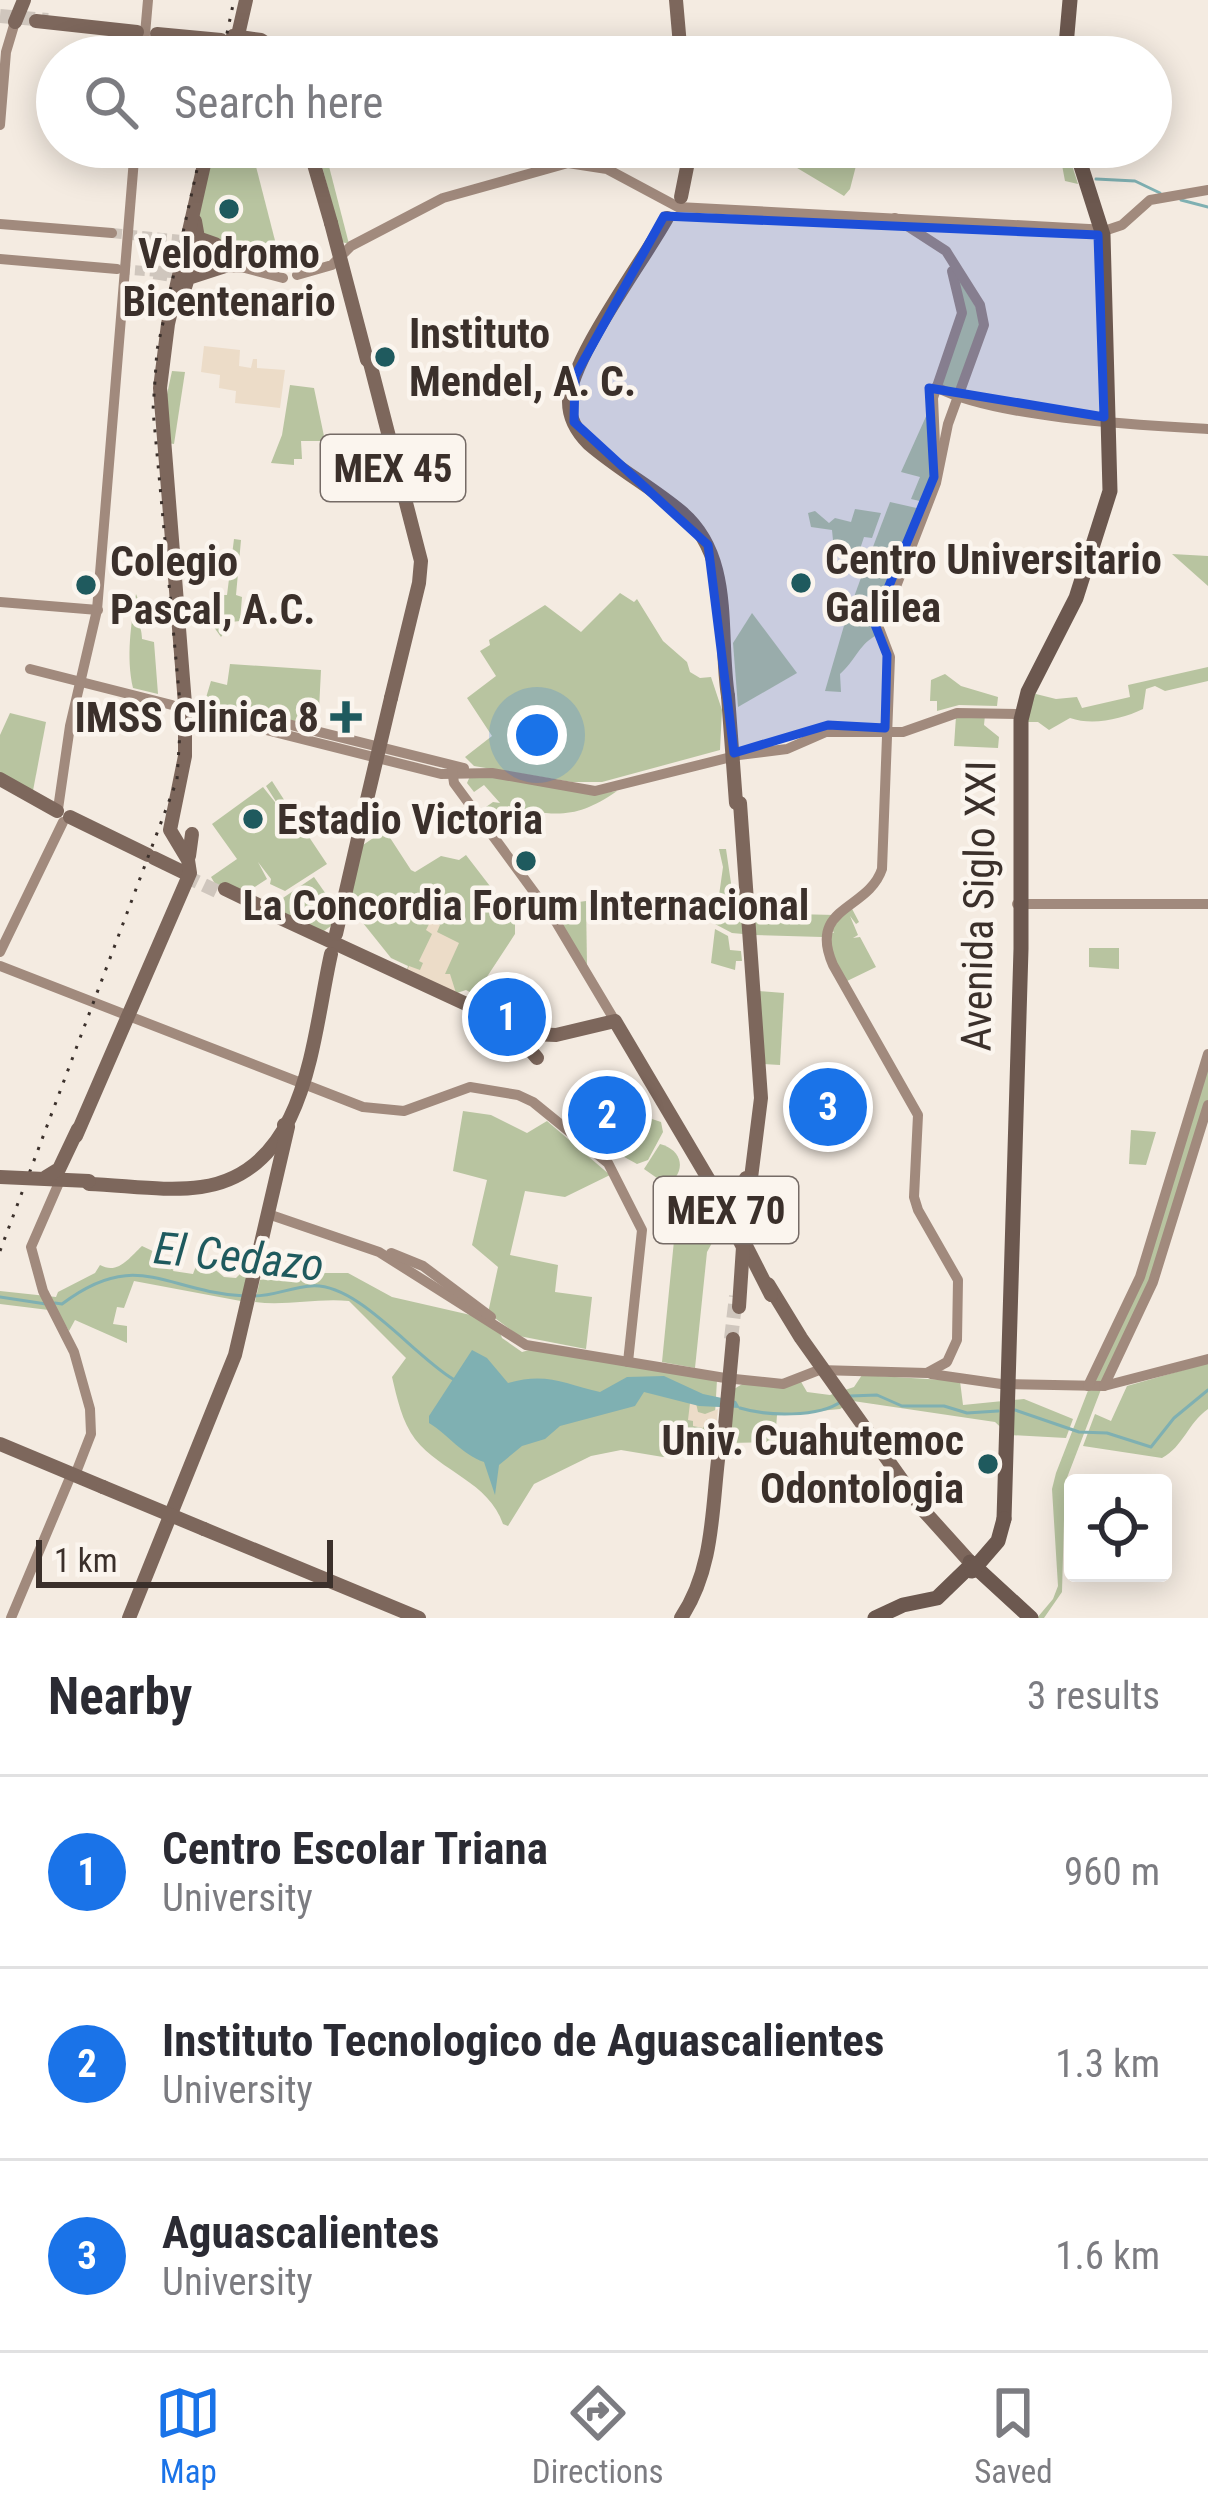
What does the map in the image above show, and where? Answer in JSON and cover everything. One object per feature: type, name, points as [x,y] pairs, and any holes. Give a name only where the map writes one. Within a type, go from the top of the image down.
[{"type":"highway","points":[[1067,36],[1072,0]]},
{"type":"highway","name":"Avenida Siglo XXI","points":[[1079,168],[1097,232]]},
{"type":"highway","name":"Avenida Siglo XXI","points":[[878,1618],[948,1594],[998,1541],[1014,974],[1022,916],[1015,855],[1022,712],[1105,492],[1097,232],[1083,168]]},
{"type":"highway","name":"Avenida Siglo XXI","points":[[1022,712],[1079,590],[1110,490],[1106,418]]},
{"type":"highway","name":"Avenida Siglo XXI","points":[[1005,1386],[1022,916],[1019,786]]},
{"type":"highway","points":[[973,1572],[1005,1592],[1026,1613]]},
{"type":"highway","name":"MEX 70","points":[[973,1572],[1026,1613]]},
{"type":"main road","points":[[235,36],[243,0]]},
{"type":"main road","points":[[679,0],[682,36]]},
{"type":"main road","points":[[146,36],[148,6]]},
{"type":"main road","points":[[18,16],[138,30]]},
{"type":"main road","points":[[0,48],[18,16]]},
{"type":"main road","points":[[0,124],[6,52],[18,16]]},
{"type":"main road","points":[[157,32],[198,36]]},
{"type":"main road","points":[[0,948],[60,812],[70,728],[98,610],[135,168]]},
{"type":"main road","points":[[173,324],[206,168]]},
{"type":"main road","points":[[36,1181],[59,1169],[84,1120],[187,876],[183,845],[174,824],[189,758],[163,376],[206,168]]},
{"type":"main road","name":"MEX 45","points":[[36,1181],[189,1188],[230,1180],[251,1169],[287,1124],[300,1088],[330,942],[424,564],[318,168]]},
{"type":"main road","points":[[196,241],[226,261],[285,274],[332,265],[449,195],[553,168]]},
{"type":"main road","points":[[605,168],[676,208],[1097,232],[1124,228],[1152,202],[1208,190]]},
{"type":"main road","points":[[571,404],[641,264],[676,208],[685,168]]},
{"type":"main road","points":[[898,223],[930,220],[1097,232]]},
{"type":"main road","points":[[195,221],[198,238],[226,261]]},
{"type":"main road","points":[[898,223],[921,232],[946,251],[985,320],[945,437],[936,483],[894,591],[878,618],[878,633],[890,652],[880,868],[869,887],[833,914],[825,928],[824,947],[830,967],[916,1119],[911,1204],[956,1285],[952,1346],[934,1370]]},
{"type":"main road","points":[[886,730],[887,655],[874,622],[891,591],[934,477],[931,416],[962,309],[947,262],[898,223]]},
{"type":"main road","points":[[0,224],[112,233]]},
{"type":"main road","points":[[285,274],[342,257]]},
{"type":"main road","points":[[0,259],[117,269]]},
{"type":"main road","points":[[183,285],[189,277],[226,261]]},
{"type":"main road","points":[[641,264],[613,298],[581,361],[572,383],[571,404],[584,433],[699,526],[716,548],[723,569],[760,1098],[741,1237],[773,1299]]},
{"type":"main road","name":"MEX 45","points":[[368,360],[418,566],[391,694]]},
{"type":"main road","points":[[937,386],[959,397],[1208,427]]},
{"type":"main road","points":[[681,515],[699,526],[713,555],[722,630],[712,640],[723,649],[730,696]]},
{"type":"main road","points":[[711,612],[720,591]]},
{"type":"main road","points":[[0,602],[98,610]]},
{"type":"main road","points":[[31,668],[287,736],[595,791],[769,747],[828,725],[903,732],[962,712],[1022,712]]},
{"type":"main road","points":[[363,811],[391,694]]},
{"type":"main road","points":[[185,708],[247,714],[376,752]]},
{"type":"main road","points":[[183,845],[167,826],[185,756],[185,708]]},
{"type":"main road","points":[[886,730],[955,709],[1022,712]]},
{"type":"main road","points":[[287,736],[322,740]]},
{"type":"main road","points":[[452,769],[604,786],[721,759],[730,742]]},
{"type":"main road","points":[[721,759],[732,770]]},
{"type":"main road","name":"MEX 70","points":[[452,769],[454,783],[556,922],[733,1219],[750,1273],[773,1299],[927,1522],[973,1572]]},
{"type":"main road","points":[[0,781],[187,876]]},
{"type":"main road","points":[[130,1019],[187,876]]},
{"type":"main road","points":[[224,893],[531,1034],[556,1035],[614,1023],[541,1039],[515,1032],[224,893]]},
{"type":"main road","points":[[1022,916],[1208,902]]},
{"type":"main road","points":[[748,1175],[753,1079],[750,955]]},
{"type":"main road","points":[[0,968],[353,1105],[389,1112],[477,1091],[531,1105],[606,1166],[633,1210],[638,1246],[627,1356]]},
{"type":"main road","name":"MEX 70","points":[[614,1023],[827,1377],[973,1572]]},
{"type":"main road","points":[[515,1032],[536,1058]]},
{"type":"main road","points":[[1089,1383],[1140,1277],[1208,1054]]},
{"type":"main road","points":[[1108,1380],[1153,1282],[1184,1179],[1195,1166],[1208,1106]]},
{"type":"main road","points":[[13,1618],[47,1466],[88,1425],[73,1357],[41,1291],[31,1247],[36,1181],[84,1120]]},
{"type":"main road","points":[[131,1618],[235,1368],[287,1124]]},
{"type":"main road","name":"MEX 45","points":[[36,1181],[205,1182],[236,1172],[262,1154],[287,1124]]},
{"type":"main road","points":[[708,1179],[743,1247],[739,1315]]},
{"type":"main road","points":[[36,1181],[122,1184]]},
{"type":"main road","points":[[270,1213],[364,1245],[416,1269],[526,1341],[734,1379]]},
{"type":"main road","points":[[733,1219],[737,1254]]},
{"type":"main road","points":[[416,1269],[445,1295],[461,1297]]},
{"type":"main road","points":[[684,1618],[706,1564],[732,1339]]},
{"type":"main road","points":[[627,1356],[734,1379],[934,1370],[1005,1386],[1089,1383],[1208,1356]]},
{"type":"main road","points":[[1005,1386],[1089,1383]]},
{"type":"main road","points":[[684,1618],[709,1575],[718,1539],[721,1436]]},
{"type":"main road","points":[[47,1466],[422,1618]]},
{"type":"main road","points":[[238,1546],[299,1565],[407,1618]]},
{"type":"highlighted area","points":[[664,216],[1098,235],[1104,417],[929,388],[934,477],[874,622],[887,655],[885,728],[828,725],[734,753],[708,545],[574,422],[575,376]]},
{"type":"green space","points":[[209,168],[256,168],[280,260],[274,268],[238,258],[199,237]]},
{"type":"green space","points":[[323,168],[329,168],[349,244],[342,242]]},
{"type":"green space","points":[[797,168],[855,168],[844,196]]},
{"type":"green space","points":[[1063,168],[1073,168],[1078,184],[1065,181]]},
{"type":"green space","points":[[954,272],[983,319],[959,393],[939,384],[962,324]]},
{"type":"green space","points":[[172,371],[185,372],[174,444],[168,443],[166,399]]},
{"type":"green space","points":[[290,385],[314,388],[325,441],[301,441],[302,459],[294,459],[294,465],[271,463],[282,435]]},
{"type":"green space","points":[[928,412],[934,475],[924,502],[911,499],[920,477],[901,472]]},
{"type":"green space","points":[[890,502],[921,509],[903,553],[868,560]]},
{"type":"green space","points":[[855,509],[881,513],[872,538],[864,537],[860,549],[834,550],[832,530],[811,527],[808,513],[815,511],[829,523],[835,518],[851,522]]},
{"type":"green space","points":[[234,539],[241,540],[236,595],[242,597],[240,621],[231,622],[221,637],[211,623],[214,595],[227,595]]},
{"type":"green space","points":[[1172,554],[1208,556],[1208,586]]},
{"type":"green space","points":[[902,557],[886,596],[854,597],[866,564]]},
{"type":"green space","points":[[620,593],[634,602],[637,599],[663,641],[687,662],[690,672],[711,677],[722,710],[720,750],[602,782],[572,782],[474,766],[465,757],[492,736],[467,698],[496,676],[480,651],[490,645],[489,640],[545,605],[581,632]]},
{"type":"green space","points":[[877,603],[872,620],[875,636],[840,674],[841,692],[825,691],[850,605]]},
{"type":"green space","points":[[133,611],[142,639],[154,642],[158,694],[133,688]]},
{"type":"green space","points":[[752,613],[797,673],[738,707],[733,643]]},
{"type":"green space","points":[[230,664],[321,670],[318,729],[205,701],[211,681],[227,685]]},
{"type":"green space","points":[[1208,667],[1208,681],[1165,691],[1155,686],[1146,689],[1143,709],[1126,716],[1098,721],[1070,718],[1049,730],[1038,722],[1025,722],[1032,693],[1056,699],[1077,697],[1082,708],[1130,697],[1128,685]]},
{"type":"green space","points":[[945,674],[961,686],[998,697],[997,706],[959,705],[937,711],[937,701],[930,701],[931,680]]},
{"type":"green space","points":[[10,713],[46,722],[32,796],[0,778],[0,735]]},
{"type":"green space","points":[[985,715],[984,725],[999,737],[998,748],[954,746],[956,716]]},
{"type":"green space","points":[[471,774],[603,793],[617,791],[590,807],[565,813],[508,806],[505,816],[495,823],[491,818],[485,821],[479,812],[493,802],[500,803],[484,785],[474,792],[467,783]]},
{"type":"green space","points":[[272,781],[290,809],[283,814],[291,827],[299,822],[327,864],[285,891],[270,884],[258,862],[267,879],[244,894],[217,887],[211,877],[237,859],[212,824],[263,787],[282,811],[266,786]]},
{"type":"green space","points":[[385,830],[415,872],[441,856],[459,860],[466,855],[503,903],[515,911],[515,934],[475,995],[466,990],[451,995],[406,973],[408,966],[391,958],[359,918],[365,913],[349,892],[360,847]]},
{"type":"green space","points":[[719,849],[726,849],[732,890],[740,890],[743,934],[715,924],[723,867]]},
{"type":"green space","points":[[314,877],[335,907],[331,926],[321,933],[271,906]]},
{"type":"green space","points":[[586,901],[587,966],[551,910]]},
{"type":"green space","points":[[850,905],[859,922],[850,916],[858,935],[853,938],[860,937],[876,967],[845,982],[831,957],[830,932],[834,933],[835,918]]},
{"type":"green space","points":[[752,913],[835,915],[826,939],[831,965],[825,938],[829,920],[822,937],[754,935]]},
{"type":"green space","points":[[715,929],[728,936],[730,950],[741,951],[742,961],[736,961],[735,970],[711,963]]},
{"type":"green space","points":[[1089,948],[1119,948],[1119,969],[1089,967]]},
{"type":"green space","points":[[759,991],[784,993],[780,1065],[763,1064]]},
{"type":"green space","points":[[1208,1059],[1208,1103],[1152,1282],[1105,1379],[1068,1474],[1064,1474],[1062,1592],[1044,1618],[1037,1618],[1058,1586],[1052,1489],[1056,1473],[1141,1277]]},
{"type":"green space","points":[[643,1110],[643,1116],[661,1122],[663,1132],[648,1160],[637,1164],[617,1153]]},
{"type":"green space","points":[[463,1111],[491,1115],[527,1133],[547,1121],[610,1175],[565,1197],[525,1191],[510,1255],[558,1265],[555,1292],[592,1297],[586,1349],[519,1336],[488,1313],[498,1267],[472,1245],[487,1180],[453,1171]]},
{"type":"green space","points":[[1131,1130],[1156,1132],[1146,1165],[1129,1164]]},
{"type":"green space","points":[[660,1144],[674,1151],[680,1162],[678,1174],[667,1185],[644,1169]]},
{"type":"green space","points":[[699,1180],[718,1211],[703,1233],[712,1243],[707,1252],[695,1368],[662,1362],[679,1190]]},
{"type":"green space","points":[[142,1246],[176,1262],[173,1271],[193,1274],[205,1261],[224,1277],[253,1271],[246,1302],[134,1281],[124,1308],[117,1307],[113,1324],[127,1326],[127,1343],[75,1320],[69,1331],[57,1311],[0,1304],[0,1291],[56,1297],[100,1265],[123,1264]]},
{"type":"green space","points":[[348,1273],[392,1297],[475,1316],[522,1352],[533,1349],[717,1380],[713,1448],[663,1457],[621,1450],[591,1456],[534,1484],[508,1526],[503,1524],[476,1487],[415,1439],[392,1377],[406,1358],[349,1301],[255,1302],[260,1280]]},
{"type":"green space","points":[[1208,1363],[1208,1409],[1162,1458],[1083,1446],[1095,1414],[1111,1421],[1127,1386]]},
{"type":"green space","points":[[862,1375],[960,1381],[963,1405],[1024,1399],[1073,1419],[1066,1438],[1009,1435],[995,1422],[853,1401],[840,1409],[777,1415],[775,1442],[729,1443],[734,1389],[744,1383],[800,1380],[807,1392],[830,1395],[854,1387]]},
{"type":"shaded area","points":[[204,346],[240,350],[239,366],[251,368],[257,359],[257,368],[285,370],[280,408],[235,403],[236,391],[219,388],[220,375],[201,372]]},
{"type":"shaded area","points":[[431,920],[440,925],[437,932],[459,943],[445,974],[450,974],[456,993],[406,973],[409,966],[420,970],[423,963],[419,961],[432,934],[426,930]]},
{"type":"shaded area","points":[[690,1403],[705,1414],[718,1409],[715,1439],[704,1438],[707,1419],[703,1428],[688,1420]]},
{"type":"water","points":[[472,1350],[487,1358],[508,1383],[545,1379],[600,1392],[627,1377],[664,1376],[703,1394],[736,1401],[740,1408],[699,1406],[644,1392],[635,1406],[560,1426],[545,1439],[522,1446],[499,1465],[495,1495],[484,1462],[429,1423]]},
{"type":"waterway","points":[[1096,179],[1135,181],[1160,193]]},
{"type":"waterway","points":[[1181,200],[1208,207]]},
{"type":"waterway","name":"El Cedazo","points":[[55,1303],[62,1304],[111,1278],[132,1275],[245,1296]]},
{"type":"waterway","name":"El Cedazo","points":[[254,1296],[311,1286],[347,1295],[453,1379]]},
{"type":"waterway","name":"El Cedazo","points":[[0,1297],[46,1304]]},
{"type":"waterway","points":[[1015,1410],[1079,1432],[1107,1433],[1151,1447],[1174,1418],[1208,1390]]},
{"type":"waterway","points":[[850,1396],[877,1395],[902,1406],[944,1406],[967,1413],[998,1411]]},
{"type":"waterway","points":[[740,1408],[792,1414],[842,1401]]},
{"type":"tunnel","points":[[0,16],[48,20]]},
{"type":"tunnel","points":[[112,233],[193,241]]},
{"type":"tunnel","points":[[120,269],[185,274]]},
{"type":"tunnel","points":[[154,272],[177,276],[180,282]]},
{"type":"tunnel","points":[[185,876],[223,894]]},
{"type":"tunnel","points":[[731,1339],[736,1296]]},
{"type":"railway","points":[[226,36],[234,0]]},
{"type":"railway","points":[[0,1251],[177,780],[181,714],[153,410],[157,350],[197,168]]},
{"type":"place","name":"Velodromo Bicentenario","points":[[229,209]]},
{"type":"place","name":"Instituto Mendel, A. C.","points":[[385,357]]},
{"type":"place","name":"Centro Universitario Galilea","points":[[801,583]]},
{"type":"place","name":"Colegio Pascal, A.C.","points":[[86,585]]},
{"type":"place","name":"IMSS Clinica 8","points":[[346,717]]},
{"type":"place","name":"Estadio Victoria","points":[[253,819]]},
{"type":"place","name":"La Concordia Forum Internacional","points":[[526,861]]},
{"type":"place","name":"Centro Escolar Triana","points":[[507,1017]]},
{"type":"place","name":"Aguascalientes","points":[[828,1107]]},
{"type":"place","name":"Instituto Tecnologico de Aguascalientes","points":[[607,1115]]},
{"type":"place","name":"Univ. Cuahutemoc Odontologia","points":[[988,1464]]}]
